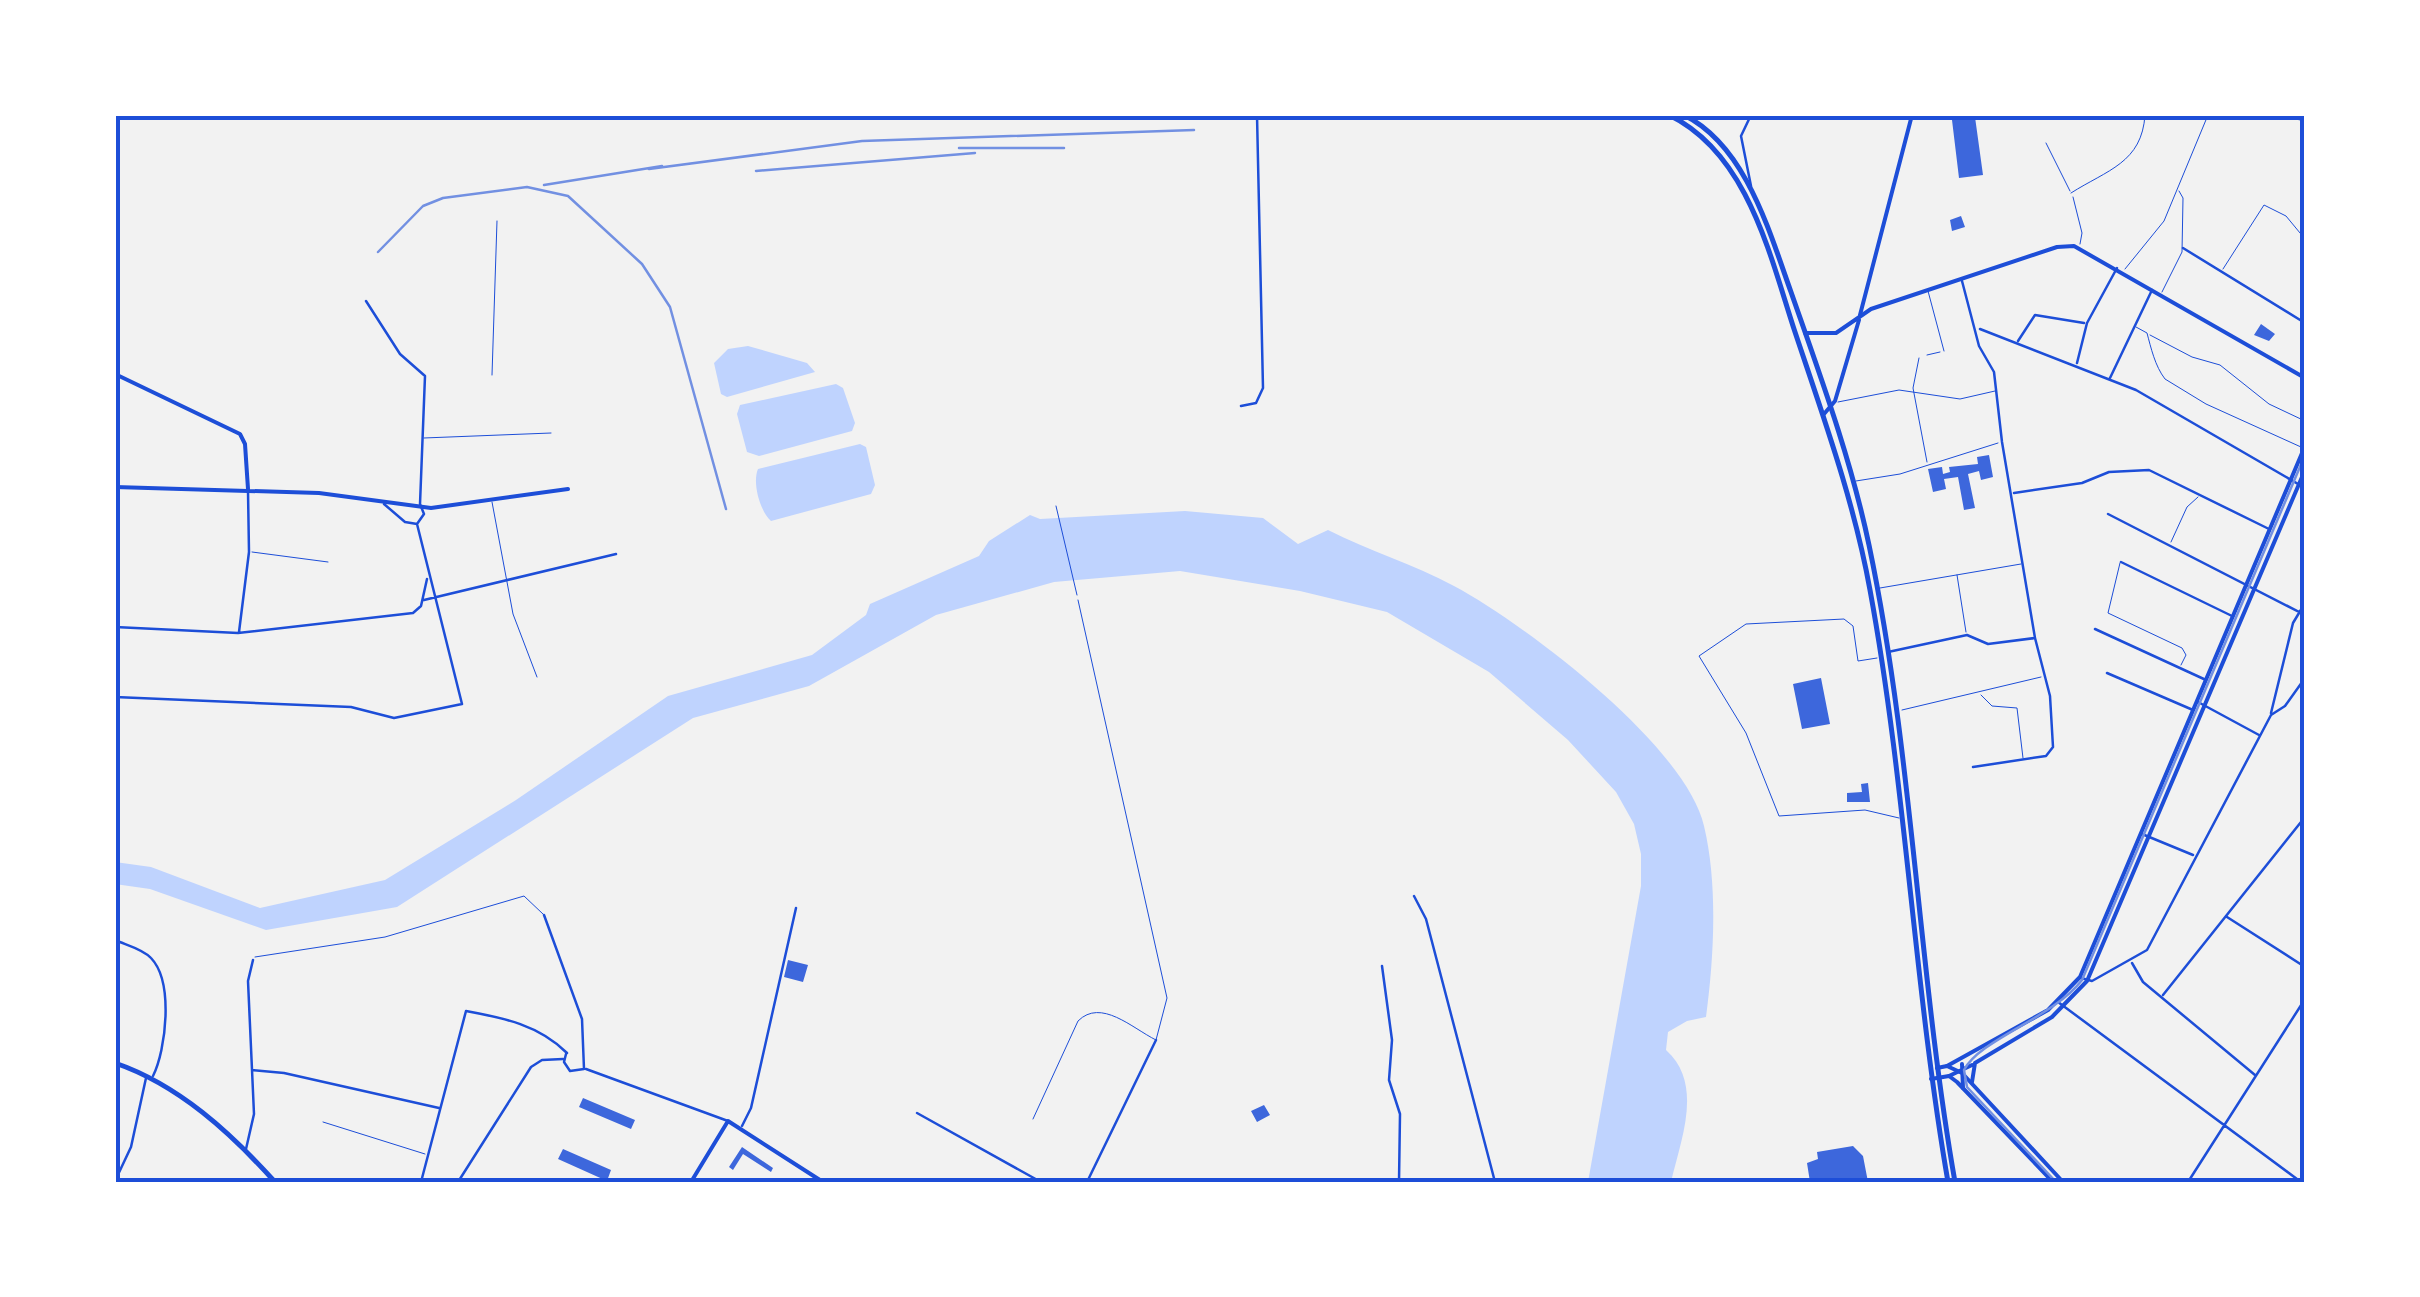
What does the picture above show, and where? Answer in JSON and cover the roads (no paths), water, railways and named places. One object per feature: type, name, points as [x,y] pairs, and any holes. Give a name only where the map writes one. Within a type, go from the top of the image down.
[{"type":"main road","points":[[1668,115],[1704,136],[1727,164],[1761,232],[1824,414],[1858,532],[1884,655]]},
{"type":"main road","points":[[1684,115],[1723,146],[1753,198],[1805,334],[1854,482],[1877,588],[1934,1078],[1952,1182]]},
{"type":"main road","points":[[1892,712],[1933,1068]]},
{"type":"main road","points":[[115,1064],[168,1089],[246,1150],[275,1182]]},
{"type":"street","points":[[1241,406],[1256,403],[1264,388],[1257,115]]},
{"type":"street","points":[[1751,115],[1741,136],[1753,198]]},
{"type":"street","points":[[1824,414],[1835,401],[1912,115]]},
{"type":"street","points":[[1805,334],[1836,333],[1860,315],[1928,290],[2057,247],[2079,247],[2305,378]]},
{"type":"street","points":[[2183,248],[2305,323]]},
{"type":"street","points":[[2076,364],[2087,324],[2120,270]]},
{"type":"street","points":[[1962,279],[1979,346],[1994,372],[2053,747],[2046,756],[1973,767]]},
{"type":"street","points":[[2110,380],[2152,290]]},
{"type":"street","points":[[115,697],[351,707],[389,718],[462,704],[417,524],[424,514],[420,504],[425,376],[400,354],[366,301]]},
{"type":"street","points":[[2018,342],[2035,314],[2087,324]]},
{"type":"street","points":[[1976,328],[2136,390],[2302,486]]},
{"type":"street","points":[[115,374],[240,434],[245,444],[249,552],[238,634]]},
{"type":"street","points":[[1933,1068],[1964,1060],[2058,1002],[2080,977],[2304,447]]},
{"type":"street","points":[[2012,494],[2082,483],[2109,472],[2143,469],[2270,530]]},
{"type":"street","points":[[1934,1078],[1960,1072],[2064,1008],[2086,981],[2302,486],[2305,470]]},
{"type":"street","points":[[115,487],[248,491],[440,508],[568,489]]},
{"type":"street","points":[[378,500],[405,522],[417,524]]},
{"type":"street","points":[[2108,514],[2305,614]]},
{"type":"street","points":[[422,600],[616,554]]},
{"type":"street","points":[[2121,562],[2234,617]]},
{"type":"street","points":[[115,627],[238,634],[413,613],[422,600],[428,577]]},
{"type":"street","points":[[2086,981],[2132,962],[2149,946],[2271,715],[2299,612],[2305,603]]},
{"type":"street","points":[[2095,629],[2207,680]]},
{"type":"street","points":[[1884,655],[1967,636],[1988,644],[2035,638]]},
{"type":"street","points":[[2107,674],[2194,711]]},
{"type":"street","points":[[2271,715],[2286,706],[2305,678]]},
{"type":"street","points":[[2198,702],[2260,736]]},
{"type":"street","points":[[2163,995],[2305,817]]},
{"type":"street","points":[[2142,834],[2195,855]]},
{"type":"street","points":[[1414,896],[1426,919],[1495,1182]]},
{"type":"street","points":[[741,1128],[750,1108],[796,908]]},
{"type":"street","points":[[544,915],[582,1019],[582,1051],[587,1059],[584,1069]]},
{"type":"street","points":[[2226,918],[2305,967]]},
{"type":"street","points":[[115,940],[150,957],[159,978],[166,1027],[164,1050],[149,1078],[131,1147],[115,1182]]},
{"type":"street","points":[[246,1150],[254,1114],[248,981],[253,960]]},
{"type":"street","points":[[2132,962],[2143,982],[2256,1076]]},
{"type":"street","points":[[1382,966],[1392,1040],[1389,1080],[1400,1114],[1399,1182]]},
{"type":"street","points":[[2080,977],[2086,981]]},
{"type":"street","points":[[2188,1182],[2305,999]]},
{"type":"street","points":[[2058,1002],[2301,1182]]},
{"type":"street","points":[[421,1182],[466,1011],[548,1034],[567,1053]]},
{"type":"street","points":[[1087,1182],[1156,1040]]},
{"type":"street","points":[[567,1053],[582,1051]]},
{"type":"street","points":[[564,1059],[567,1053]]},
{"type":"street","points":[[564,1059],[570,1071],[584,1069],[728,1121],[823,1182]]},
{"type":"street","points":[[458,1182],[531,1067],[542,1060],[564,1059]]},
{"type":"street","points":[[1964,1060],[1960,1072],[1964,1088]]},
{"type":"street","points":[[1974,1086],[1970,1073],[1975,1063]]},
{"type":"street","points":[[1947,1066],[1960,1072],[2064,1182]]},
{"type":"street","points":[[252,1070],[284,1072],[441,1108]]},
{"type":"street","points":[[1949,1076],[2053,1182]]},
{"type":"street","points":[[917,1113],[1041,1182]]},
{"type":"street","points":[[691,1182],[728,1121]]},
{"type":"lane","points":[[2072,193],[2131,158],[2144,134],[2145,115]]},
{"type":"lane","points":[[2120,270],[2164,220],[2208,115]]},
{"type":"lane","points":[[2046,143],[2072,193],[2082,233],[2079,247]]},
{"type":"lane","points":[[2160,295],[2183,248],[2183,198],[2176,190]]},
{"type":"lane","points":[[2222,272],[2264,205],[2286,216],[2305,239]]},
{"type":"lane","points":[[492,375],[497,221]]},
{"type":"lane","points":[[1928,290],[1944,350]]},
{"type":"lane","points":[[2136,327],[2192,357],[2220,365],[2270,404],[2305,421]]},
{"type":"lane","points":[[2147,333],[2149,350],[2159,361],[2164,379],[2206,404],[2304,447]]},
{"type":"lane","points":[[1919,358],[1914,394],[1928,465]]},
{"type":"lane","points":[[1835,401],[1844,404],[1899,390],[1940,393],[1960,399],[1995,391]]},
{"type":"lane","points":[[424,438],[551,433]]},
{"type":"lane","points":[[1854,482],[2002,442]]},
{"type":"lane","points":[[2170,544],[2186,507],[2199,494]]},
{"type":"lane","points":[[492,500],[506,582],[537,677]]},
{"type":"lane","points":[[249,552],[328,562]]},
{"type":"lane","points":[[2121,562],[2108,613],[2182,648],[2186,655],[2180,668]]},
{"type":"lane","points":[[1877,588],[2023,564]]},
{"type":"lane","points":[[1957,575],[1967,636]]},
{"type":"lane","points":[[1032,1119],[1078,1021],[1086,1013],[1104,1011],[1156,1040],[1167,998],[1078,600]]},
{"type":"lane","points":[[1884,655],[1858,661],[1853,626],[1844,620],[1746,624],[1699,656],[1746,733],[1774,812],[1779,816],[1866,810],[1902,819]]},
{"type":"lane","points":[[1892,712],[1977,695],[2044,676]]},
{"type":"lane","points":[[1977,695],[1992,706],[2016,708],[2023,758]]},
{"type":"lane","points":[[253,960],[385,937],[524,896],[544,915]]},
{"type":"lane","points":[[324,1122],[428,1155]]},
{"type":"water","points":[[748,346],[807,363],[815,372],[727,397],[721,394],[714,363],[728,349]]},
{"type":"water","points":[[836,384],[843,388],[855,423],[852,431],[759,456],[747,452],[737,414],[740,405]]},
{"type":"water","points":[[860,444],[866,447],[875,485],[871,494],[771,521],[760,504],[758,469]]},
{"type":"water","points":[[1185,511],[1263,518],[1298,544],[1328,530],[1439,578],[1484,604],[1560,658],[1636,725],[1667,760],[1691,794],[1704,826],[1713,921],[1706,1017],[1687,1021],[1668,1032],[1666,1050],[1678,1064],[1687,1095],[1684,1130],[1671,1182],[1588,1182],[1641,886],[1641,854],[1634,824],[1616,792],[1568,740],[1489,672],[1387,612],[1300,591],[1180,571],[1054,582],[936,615],[809,686],[693,718],[397,907],[266,930],[150,889],[115,884],[115,862],[151,867],[260,908],[385,880],[516,800],[668,696],[812,655],[866,615],[870,604],[979,556],[989,541],[1030,515],[1040,519]]},
{"type":"tram line","points":[[2056,1182],[1967,1087],[1964,1070],[1985,1048],[2054,1006],[2082,980],[2305,455]]},
{"type":"railway","points":[[649,169],[862,141],[1194,130]]},
{"type":"railway","points":[[959,148],[1064,148]]},
{"type":"railway","points":[[756,171],[975,153]]},
{"type":"railway","points":[[544,185],[662,166]]},
{"type":"railway","points":[[378,252],[423,206],[443,198],[527,187],[568,196],[642,264],[670,307],[726,509]]}]
